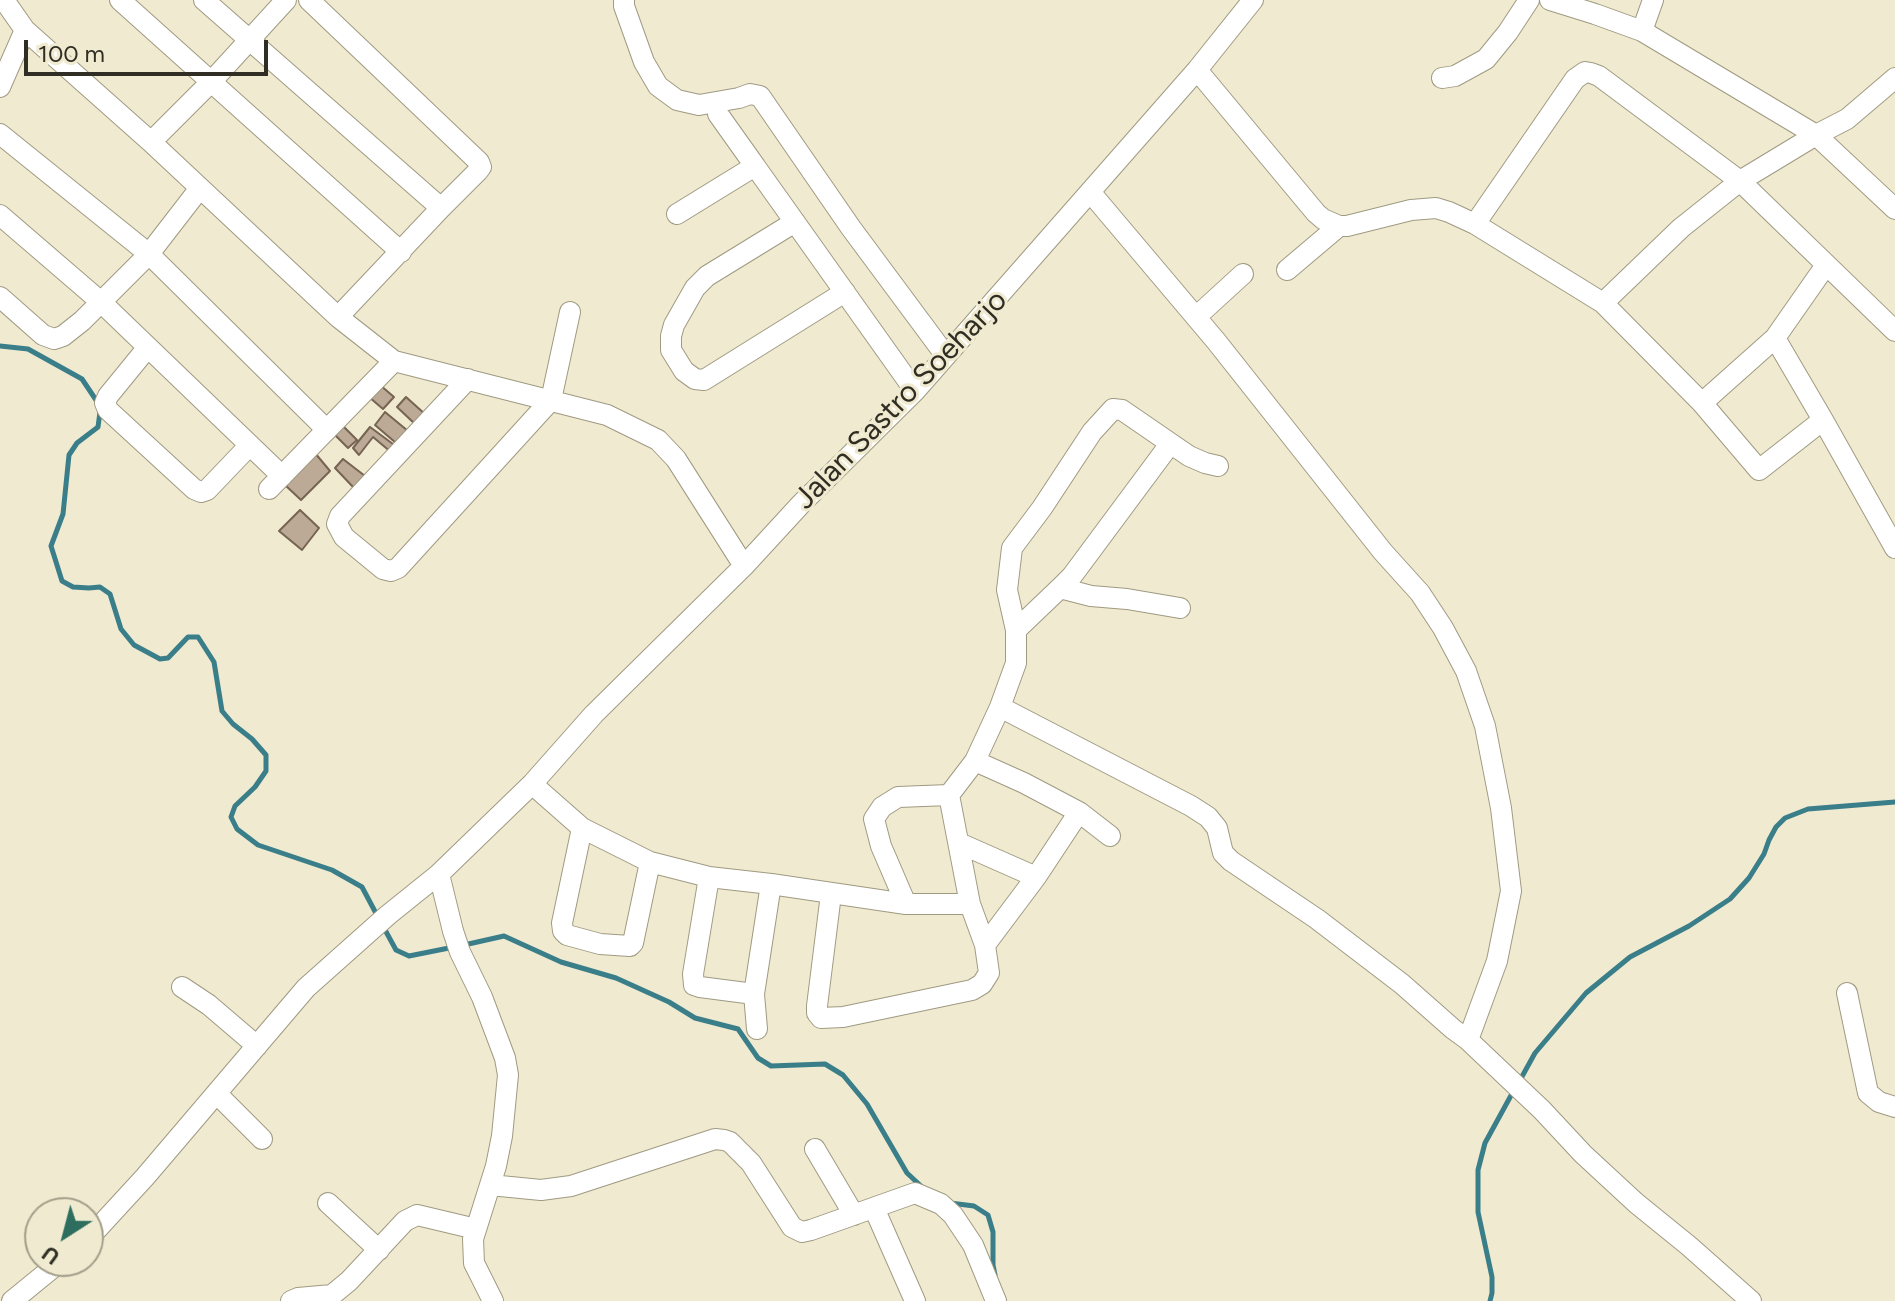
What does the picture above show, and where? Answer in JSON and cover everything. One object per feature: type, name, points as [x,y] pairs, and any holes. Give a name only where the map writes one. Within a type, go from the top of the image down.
[{"type":"street","points":[[4,0],[25,30],[151,142],[338,317],[394,361],[607,415],[658,440],[676,459],[744,566]]},
{"type":"street","points":[[120,0],[401,252]]},
{"type":"street","points":[[204,0],[441,208]]},
{"type":"street","points":[[151,142],[286,0]]},
{"type":"street","points":[[309,0],[481,167],[338,317]]},
{"type":"street","points":[[624,0],[644,62],[658,86],[677,100],[699,105],[750,94],[760,96],[851,228],[946,356]]},
{"type":"street","name":"Jalan Sastro Soeharjo","points":[[104,1222],[306,988],[439,874],[532,784],[594,714],[915,391],[1091,193],[1253,0]]},
{"type":"street","points":[[1442,78],[1455,76],[1486,59],[1529,0]]},
{"type":"street","points":[[1550,0],[1642,31],[1816,135],[1895,209]]},
{"type":"street","points":[[1642,31],[1653,0]]},
{"type":"street","points":[[0,87],[25,30]]},
{"type":"street","points":[[1197,70],[1323,219],[1347,226],[1423,208],[1436,208],[1475,224],[1603,303],[1702,403],[1759,470],[1823,420]]},
{"type":"street","points":[[1475,224],[1575,79],[1585,72],[1599,76],[1740,181],[1895,331]]},
{"type":"street","points":[[1603,303],[1681,228],[1740,181],[1847,119],[1895,78]]},
{"type":"street","points":[[718,114],[915,391]]},
{"type":"street","points":[[0,134],[149,254],[327,430]]},
{"type":"street","points":[[677,214],[755,166]]},
{"type":"street","points":[[0,297],[43,335],[54,339],[63,336],[149,254],[200,188]]},
{"type":"street","points":[[1091,193],[1196,317],[1383,552],[1420,593],[1466,671],[1488,740],[1501,808],[1511,891],[1497,961],[1468,1040]]},
{"type":"street","points":[[795,222],[707,276],[695,288],[671,336],[671,350],[684,371],[695,379],[704,380],[845,292]]},
{"type":"street","points":[[3,223],[101,302],[249,446],[275,482],[394,361]]},
{"type":"street","points":[[1287,270],[1339,226]]},
{"type":"street","points":[[1702,403],[1775,338],[1826,265]]},
{"type":"street","points":[[1196,317],[1243,274]]},
{"type":"street","points":[[468,379],[340,516],[337,524],[344,537],[383,569],[391,571],[398,568],[551,400],[570,312]]},
{"type":"street","points":[[1775,338],[1895,548]]},
{"type":"street","points":[[148,347],[108,396],[105,403],[108,410],[201,492],[207,490],[249,446]]},
{"type":"street","points":[[831,894],[817,1006],[821,1018],[843,1017],[972,990],[982,984],[989,973],[985,945],[970,904],[949,795],[975,761],[1016,663],[1016,630],[1007,590],[1012,548],[1092,432],[1113,409],[1122,410],[1197,460],[1218,466]]},
{"type":"street","points":[[1016,630],[1072,576],[1170,444]]},
{"type":"street","points":[[1060,588],[1091,596],[1180,608]]},
{"type":"street","points":[[1000,707],[1208,817],[1217,828],[1223,853],[1231,861],[1317,919],[1402,984],[1468,1040],[1636,1203],[1751,1301]]},
{"type":"street","points":[[975,761],[1079,812],[1110,836]]},
{"type":"street","points":[[532,784],[582,828],[650,862],[709,877],[906,904],[970,904]]},
{"type":"street","points":[[906,904],[881,846],[874,819],[882,807],[898,797],[949,795]]},
{"type":"street","points":[[985,945],[1036,877],[1079,812]]},
{"type":"street","points":[[582,828],[562,923],[567,935],[600,944],[630,946],[650,862]]},
{"type":"street","points":[[959,843],[1036,877]]},
{"type":"street","points":[[439,874],[460,952],[482,997],[507,1066],[502,1136],[473,1239],[474,1263],[493,1301]]},
{"type":"street","points":[[709,877],[693,974],[694,985],[754,994]]},
{"type":"street","points":[[757,1029],[754,994],[771,884]]},
{"type":"street","points":[[182,987],[209,1005],[257,1046]]},
{"type":"street","points":[[1847,993],[1868,1093],[1879,1102],[1895,1107]]},
{"type":"street","points":[[217,1094],[262,1139]]},
{"type":"street","points":[[490,1185],[541,1190],[571,1186],[715,1139],[724,1140],[751,1163],[792,1227],[802,1232],[915,1193],[941,1204],[953,1215],[973,1245],[996,1301]]},
{"type":"street","points":[[815,1149],[854,1215]]},
{"type":"street","points":[[328,1203],[379,1250]]},
{"type":"street","points":[[874,1208],[915,1301]]},
{"type":"street","points":[[291,1301],[332,1295],[405,1221],[417,1215],[476,1229]]},
{"type":"street","points":[[0,1289],[12,1301],[41,1277]]},
{"type":"building","points":[[380,385],[394,397],[383,409],[369,397]]},
{"type":"building","points":[[406,397],[426,415],[416,425],[397,407]]},
{"type":"building","points":[[385,412],[408,431],[396,443],[375,425]]},
{"type":"building","points":[[343,426],[357,440],[348,448],[335,435]]},
{"type":"building","points":[[370,427],[397,447],[392,453],[373,437],[359,455],[353,448]]},
{"type":"building","points":[[315,453],[330,471],[301,500],[285,485]]},
{"type":"building","points":[[343,459],[365,476],[354,488],[335,468]]},
{"type":"building","points":[[300,510],[319,528],[302,550],[279,531]]},
{"type":"waterway","points":[[0,346],[28,349],[82,379],[98,403]]},
{"type":"waterway","points":[[100,412],[98,427],[77,443],[69,455],[63,514],[51,546],[62,581],[73,587],[100,587],[110,594],[121,629],[134,645],[160,659],[168,658],[188,637],[198,637],[214,662],[222,711],[266,755],[266,771],[235,806],[231,817],[237,829],[258,845],[332,870],[362,887],[379,919]]},
{"type":"waterway","points":[[1519,1082],[1535,1053],[1586,993],[1630,957],[1689,926],[1730,899],[1749,878],[1776,827],[1785,818],[1808,809],[1895,802]]},
{"type":"waterway","points":[[384,928],[396,950],[409,956],[454,947]]},
{"type":"waterway","points":[[464,945],[504,936],[561,962],[616,978],[669,1002],[695,1018],[738,1029],[758,1058],[771,1066],[825,1064],[843,1075],[867,1104],[907,1173],[922,1187]]},
{"type":"waterway","points":[[1490,1301],[1492,1277],[1478,1212],[1478,1170],[1485,1143],[1514,1090]]},
{"type":"waterway","points":[[950,1203],[974,1206],[988,1215],[993,1232],[995,1275]]}]
